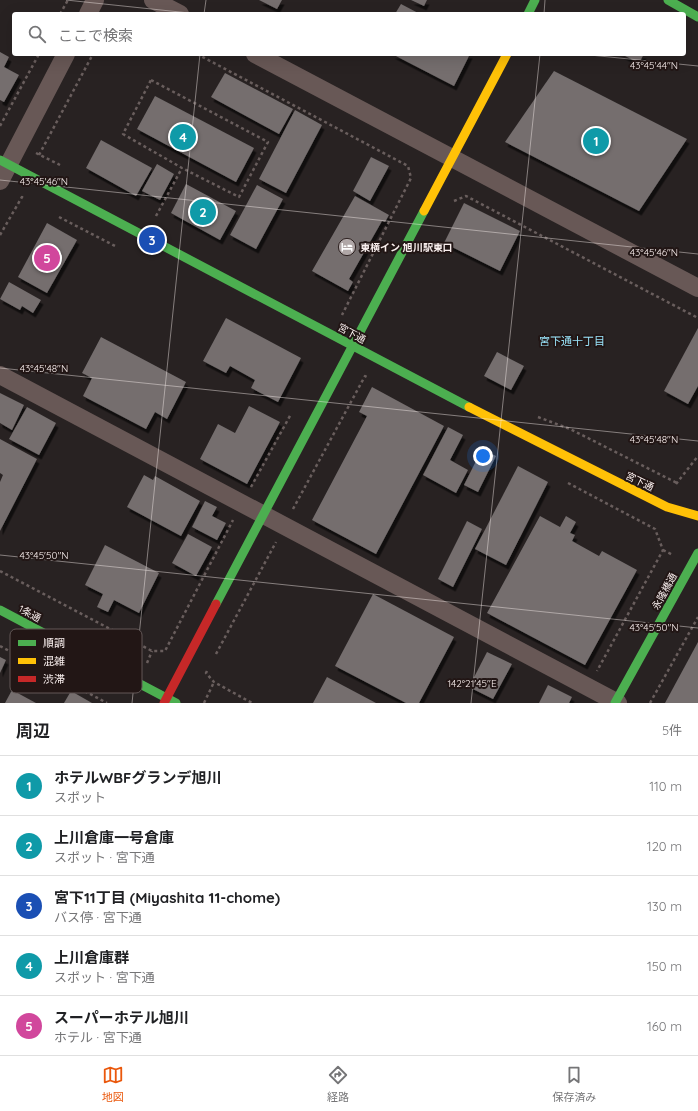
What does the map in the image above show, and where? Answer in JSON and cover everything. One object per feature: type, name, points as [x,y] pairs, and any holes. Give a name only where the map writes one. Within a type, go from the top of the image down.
[{"type":"street","points":[[89,12],[95,0]]},
{"type":"street","points":[[153,0],[176,12]]},
{"type":"street","points":[[529,12],[535,0]]},
{"type":"street","points":[[668,0],[698,17]]},
{"type":"street","points":[[0,181],[4,162],[65,56]]},
{"type":"street","points":[[259,56],[698,288]]},
{"type":"street","points":[[165,701],[506,56]]},
{"type":"street","name":"宮下通","points":[[4,162],[521,434],[667,507],[698,516]]},
{"type":"street","points":[[0,375],[242,502],[616,703]]},
{"type":"street","name":"永隆橋通","points":[[616,703],[698,553]]},
{"type":"street","name":"1条通","points":[[0,610],[34,629]]},
{"type":"street","name":"1条通","points":[[142,688],[165,701],[176,703]]},
{"type":"path","points":[[61,12],[68,0]]},
{"type":"path","points":[[0,126],[38,56]]},
{"type":"path","points":[[39,154],[92,56]]},
{"type":"path","points":[[201,56],[408,166],[411,178],[342,315]]},
{"type":"path","points":[[151,80],[268,142],[239,197],[182,168],[123,134],[151,80]]},
{"type":"path","points":[[156,216],[182,168]]},
{"type":"path","points":[[451,207],[455,200],[466,196],[698,318]]},
{"type":"path","points":[[0,235],[22,197],[29,201]]},
{"type":"path","points":[[57,216],[120,249]]},
{"type":"path","points":[[213,659],[365,376],[372,380]]},
{"type":"path","points":[[142,646],[152,651],[165,651],[242,502],[292,412]]},
{"type":"path","points":[[534,416],[570,429],[677,483],[697,461],[698,456]]},
{"type":"path","points":[[565,482],[655,529],[663,550],[588,687]]},
{"type":"path","points":[[0,571],[110,629]]},
{"type":"path","points":[[650,703],[698,617]]},
{"type":"path","points":[[0,646],[10,651]]},
{"type":"path","points":[[210,666],[206,673],[214,682],[252,703]]},
{"type":"path","points":[[204,703],[214,682]]},
{"type":"path","points":[[88,693],[107,703]]},
{"type":"building","points":[[259,0],[282,0],[277,9]]},
{"type":"building","points":[[411,0],[427,0],[424,6]]},
{"type":"building","points":[[401,4],[416,12],[396,12]]},
{"type":"building","points":[[0,52],[9,57],[4,67],[19,75],[4,102],[0,100]]},
{"type":"building","points":[[396,56],[469,56],[454,86]]},
{"type":"building","points":[[625,56],[643,56],[639,63]]},
{"type":"building","points":[[554,71],[687,139],[639,211],[505,142]]},
{"type":"building","points":[[225,73],[293,109],[279,134],[211,97]]},
{"type":"building","points":[[155,96],[254,148],[236,182],[137,129]]},
{"type":"building","points":[[295,110],[322,125],[286,193],[259,179]]},
{"type":"building","points":[[101,140],[152,168],[136,196],[86,168]]},
{"type":"building","points":[[371,157],[389,166],[370,201],[353,191]]},
{"type":"building","points":[[157,164],[174,174],[160,200],[142,191]]},
{"type":"building","points":[[186,184],[236,211],[220,240],[171,213]]},
{"type":"building","points":[[257,185],[283,199],[256,249],[230,235]]},
{"type":"building","name":"東横イン 旭川駅東口","points":[[355,196],[389,215],[385,222],[382,221],[349,279],[353,282],[348,291],[312,271]]},
{"type":"building","points":[[464,203],[520,231],[500,271],[444,243]]},
{"type":"building","points":[[47,223],[77,240],[47,293],[18,277]]},
{"type":"building","points":[[9,282],[41,300],[33,313],[22,306],[20,310],[0,299]]},
{"type":"building","points":[[226,318],[301,358],[278,402],[251,388],[255,380],[230,366],[226,373],[203,361]]},
{"type":"building","points":[[698,328],[698,386],[688,404],[664,391]]},
{"type":"building","points":[[101,337],[186,382],[167,419],[155,412],[146,429],[83,396],[92,378],[82,373]]},
{"type":"building","points":[[497,352],[524,366],[511,390],[484,376]]},
{"type":"building","points":[[372,387],[444,426],[376,554],[312,520],[367,416],[359,412]]},
{"type":"building","points":[[0,393],[24,405],[12,430],[0,423]]},
{"type":"building","points":[[249,406],[280,422],[247,484],[200,459],[218,424],[235,433]]},
{"type":"building","points":[[27,407],[56,423],[39,455],[9,439]]},
{"type":"building","points":[[448,427],[463,435],[450,460],[468,470],[456,493],[423,475]]},
{"type":"building","points":[[0,439],[37,459],[0,531],[0,482],[3,475],[0,473]]},
{"type":"building","points":[[482,449],[496,456],[478,492],[464,485]]},
{"type":"building","points":[[518,466],[548,482],[506,565],[475,549]]},
{"type":"building","points":[[144,475],[153,480],[155,476],[200,501],[181,536],[127,507]]},
{"type":"building","points":[[205,501],[217,507],[212,516],[226,523],[217,540],[192,527]]},
{"type":"building","points":[[540,516],[560,527],[566,516],[576,522],[570,533],[575,535],[572,541],[599,556],[602,551],[637,570],[585,665],[487,613]]},
{"type":"building","points":[[467,521],[482,529],[453,587],[438,579]]},
{"type":"building","points":[[188,534],[212,547],[196,576],[172,563]]},
{"type":"building","points":[[105,545],[159,573],[139,613],[114,600],[108,612],[97,607],[103,594],[85,585]]},
{"type":"building","points":[[373,594],[454,637],[419,703],[406,703],[335,666]]},
{"type":"building","points":[[698,642],[698,703],[665,703]]},
{"type":"building","points":[[487,652],[512,664],[493,699],[469,687]]},
{"type":"building","points":[[0,657],[6,660],[0,673]]},
{"type":"building","points":[[327,677],[376,703],[313,703]]},
{"type":"building","points":[[548,685],[572,697],[569,703],[539,703]]},
{"type":"building","points":[[10,693],[18,693],[36,703],[5,703]]},
{"type":"building","points":[[70,693],[74,693],[92,703],[64,703]]},
{"type":"traffic: fast","points":[[529,12],[535,0]]},
{"type":"traffic: fast","points":[[668,0],[698,17]]},
{"type":"traffic: fast","points":[[0,160],[469,407]]},
{"type":"traffic: fast","points":[[216,604],[424,211]]},
{"type":"traffic: fast","points":[[615,703],[698,553]]},
{"type":"traffic: fast","points":[[0,610],[36,629]]},
{"type":"traffic: fast","points":[[142,685],[176,703]]},
{"type":"traffic: slow","points":[[424,211],[506,56]]},
{"type":"traffic: slow","points":[[469,407],[667,507],[698,516]]},
{"type":"traffic: jam","points":[[164,703],[216,604]]},
{"type":"place","name":"上川倉庫群","points":[[183,137]]},
{"type":"place","name":"ホテルWBFグランデ旭川","points":[[596,141]]},
{"type":"place","name":"上川倉庫一号倉庫","points":[[203,212]]},
{"type":"place","name":"宮下11丁目 (Miyashita 11-chome)","points":[[152,240]]},
{"type":"place","name":"東横イン 旭川駅東口","points":[[347,247]]},
{"type":"place","name":"スーパーホテル旭川","points":[[47,258]]},
{"type":"district","name":"宮下通十丁目","points":[[572,341]]}]
